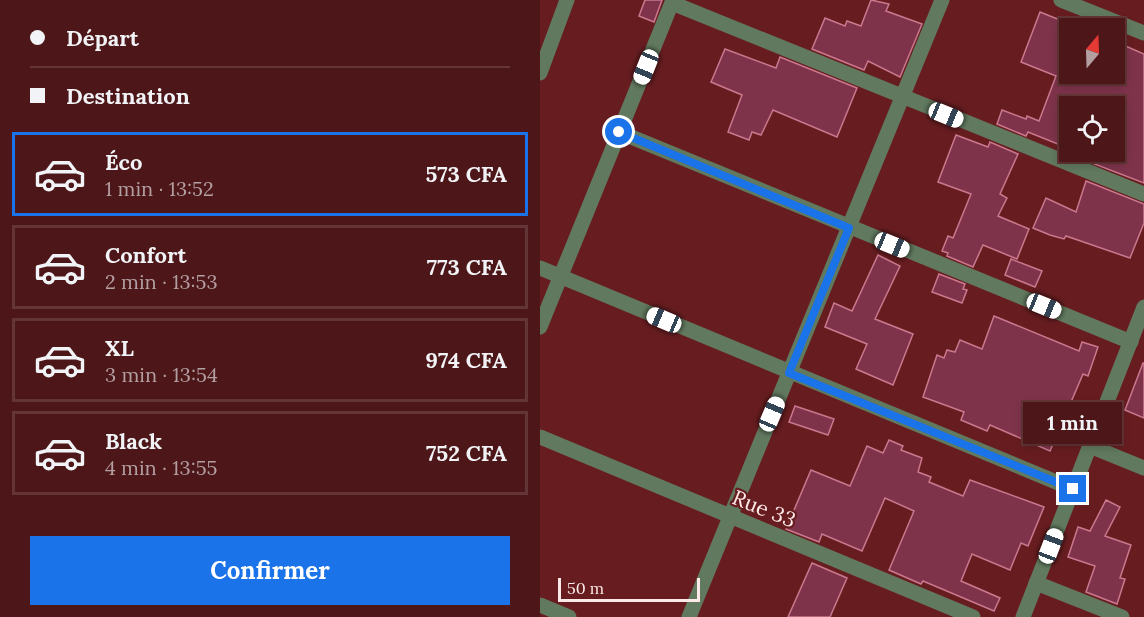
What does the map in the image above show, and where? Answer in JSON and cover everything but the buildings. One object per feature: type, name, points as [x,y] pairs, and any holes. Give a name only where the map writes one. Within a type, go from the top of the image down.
[{"type":"street","points":[[541,70],[567,0]]},
{"type":"street","points":[[688,617],[942,0]]},
{"type":"street","points":[[1061,0],[1144,33]]},
{"type":"street","points":[[540,327],[673,1],[902,97],[1144,194]]},
{"type":"street","points":[[619,132],[1131,342]]},
{"type":"street","points":[[540,268],[1073,489]]},
{"type":"street","points":[[1023,617],[1144,307]]},
{"type":"street","name":"Rue 33","points":[[540,437],[973,617]]},
{"type":"street","points":[[1090,446],[1144,468]]},
{"type":"street","points":[[1036,583],[1122,617]]},
{"type":"street","points":[[540,604],[569,617]]},
{"type":"route","points":[[619,132],[849,228],[789,373],[1073,489]]}]
